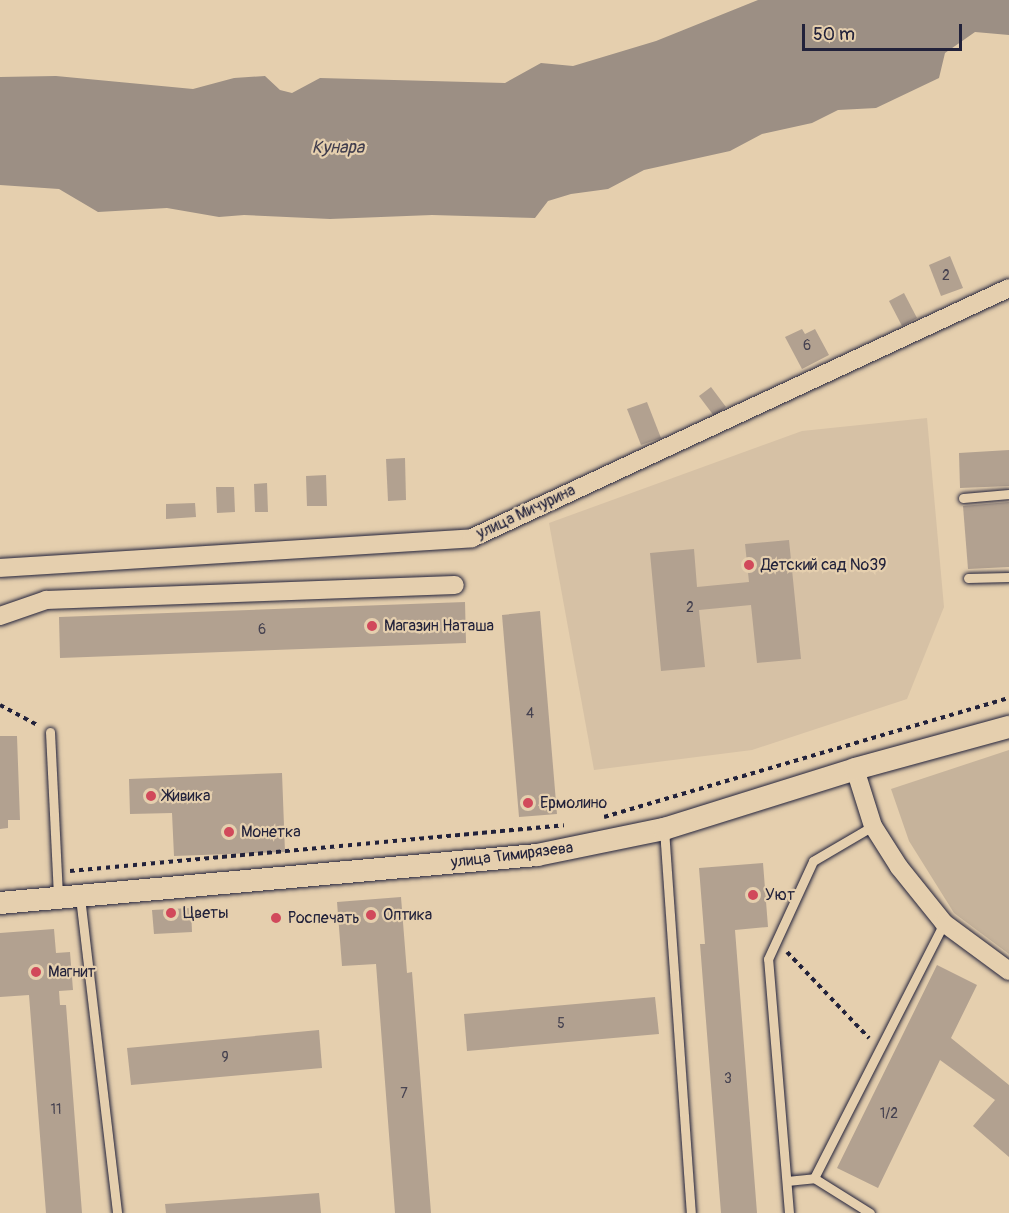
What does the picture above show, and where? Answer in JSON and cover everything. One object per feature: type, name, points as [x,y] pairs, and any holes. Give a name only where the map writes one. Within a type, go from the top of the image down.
[{"type":"street","name":"улица Мичурина","points":[[0,568],[472,538],[1009,288]]},
{"type":"street","points":[[0,616],[46,600],[455,585]]},
{"type":"street","name":"улица Тимирязева","points":[[0,903],[537,855],[664,829],[855,769],[1009,727]]},
{"type":"street","points":[[855,769],[873,826],[899,867],[944,923],[1009,971]]},
{"type":"lane","points":[[963,498],[1009,494]]},
{"type":"lane","points":[[968,578],[1009,577]]},
{"type":"lane","points":[[50,732],[57,873],[69,898],[117,1213]]},
{"type":"lane","points":[[789,1213],[768,959],[813,861],[873,826]]},
{"type":"lane","points":[[664,829],[691,1213]]},
{"type":"lane","points":[[814,1178],[944,923]]},
{"type":"lane","points":[[787,1181],[814,1178],[870,1213]]},
{"type":"path","points":[[592,820],[1009,698]]},
{"type":"path","points":[[0,705],[50,732]]},
{"type":"path","points":[[57,873],[569,825]]},
{"type":"path","points":[[777,940],[879,1049]]},
{"type":"shaded area","name":"Детский сад №39","points":[[927,418],[944,607],[907,699],[752,750],[594,770],[549,523],[802,431]]},
{"type":"shaded area","points":[[1009,750],[1009,954],[954,913],[909,841],[891,789]]},
{"type":"water","name":"Кунара","points":[[758,0],[1009,0],[1009,35],[975,32],[945,53],[939,78],[876,108],[838,110],[812,123],[762,134],[730,151],[644,170],[608,189],[571,194],[548,201],[535,218],[432,215],[330,219],[244,215],[219,217],[167,208],[98,212],[59,189],[0,185],[0,77],[56,76],[193,89],[234,78],[265,76],[280,90],[292,93],[320,78],[505,83],[541,63],[573,66],[656,41]]},
{"type":"building","points":[[950,256],[963,288],[941,296],[929,265]]},
{"type":"building","points":[[904,293],[917,318],[902,326],[889,301]]},
{"type":"building","points":[[802,329],[805,334],[815,329],[829,355],[802,369],[785,337]]},
{"type":"building","points":[[711,387],[726,407],[714,416],[699,396]]},
{"type":"building","points":[[647,402],[661,438],[641,445],[627,409]]},
{"type":"building","points":[[1009,450],[1009,486],[960,488],[959,453]]},
{"type":"building","points":[[405,458],[406,500],[388,501],[386,459]]},
{"type":"building","points":[[326,475],[327,506],[307,506],[306,476]]},
{"type":"building","points":[[267,483],[268,512],[255,512],[254,484]]},
{"type":"building","points":[[216,487],[234,487],[235,512],[217,513]]},
{"type":"building","points":[[1009,502],[1009,567],[968,569],[963,506]]},
{"type":"building","points":[[195,503],[196,517],[166,519],[166,504]]},
{"type":"building","points":[[789,540],[801,659],[757,663],[751,605],[699,610],[705,667],[661,671],[650,553],[694,549],[697,587],[749,582],[745,544]]},
{"type":"building","points":[[465,602],[466,643],[60,658],[59,617]]},
{"type":"building","points":[[540,611],[557,814],[519,817],[502,615]]},
{"type":"building","points":[[0,736],[17,736],[20,820],[8,820],[8,828],[0,829]]},
{"type":"building","name":"Монетка","points":[[282,773],[285,852],[174,856],[172,813],[130,814],[129,779]]},
{"type":"building","points":[[763,863],[768,927],[735,930],[757,1213],[721,1213],[700,944],[705,944],[699,868]]},
{"type":"building","points":[[401,897],[407,973],[412,972],[431,1213],[395,1213],[376,964],[342,966],[337,902]]},
{"type":"building","points":[[191,908],[192,932],[154,934],[152,910]]},
{"type":"building","points":[[54,929],[56,953],[70,952],[73,990],[59,991],[60,1005],[66,1005],[82,1213],[46,1213],[29,995],[0,997],[0,933]]},
{"type":"building","points":[[937,965],[977,985],[951,1038],[1009,1085],[1009,1157],[973,1126],[995,1100],[940,1060],[878,1188],[837,1168]]},
{"type":"building","points":[[655,997],[659,1034],[467,1051],[464,1014]]},
{"type":"building","points":[[319,1030],[322,1068],[131,1085],[127,1048]]},
{"type":"building","points":[[319,1193],[321,1213],[166,1213],[165,1204]]},
{"type":"place","name":"Детский сад №39","points":[[749,565]]},
{"type":"place","name":"Магазин Наташа","points":[[372,626]]},
{"type":"place","name":"Живика","points":[[151,796]]},
{"type":"place","name":"Ермолино","points":[[528,803]]},
{"type":"place","name":"Монетка","points":[[229,832]]},
{"type":"place","name":"Уют","points":[[753,895]]},
{"type":"place","name":"Цветы","points":[[171,913]]},
{"type":"place","name":"Оптика","points":[[371,915]]},
{"type":"place","name":"Роспечать","points":[[276,918]]},
{"type":"place","name":"Магнит","points":[[36,972]]}]
